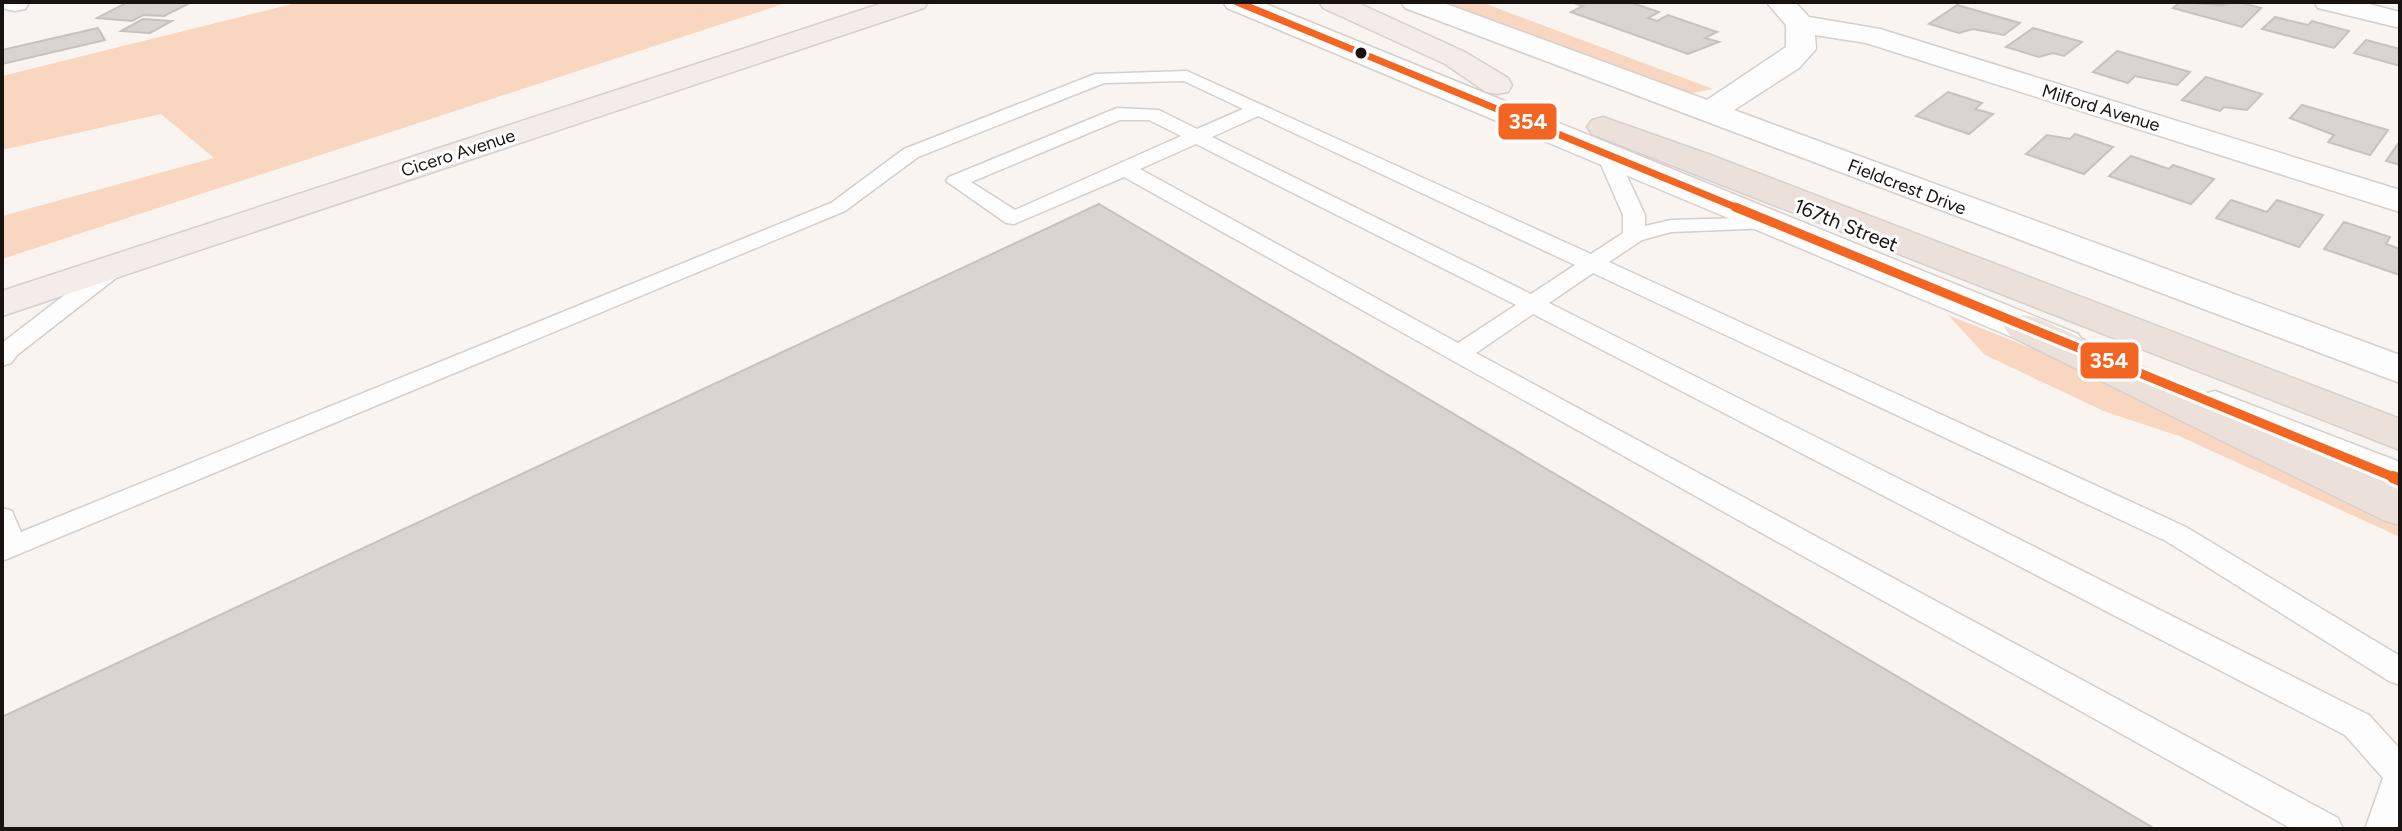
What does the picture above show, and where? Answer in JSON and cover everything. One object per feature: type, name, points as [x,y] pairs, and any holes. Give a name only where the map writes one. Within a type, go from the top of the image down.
[{"type":"highway","points":[[1604,140],[1710,166],[2400,435]]},
{"type":"highway","points":[[2024,327],[2400,508]]},
{"type":"main road","name":"Cicero Avenue","points":[[2,278],[857,2]]},
{"type":"main road","name":"Cicero Avenue","points":[[2,304],[902,6],[925,2]]},
{"type":"main road","name":"167th Street","points":[[1237,2],[2400,445]]},
{"type":"main road","name":"167th Street","points":[[1293,2],[1497,85],[1772,222],[2400,480]]},
{"type":"main road","points":[[1333,2],[1455,58],[1497,85]]},
{"type":"main road","name":"Fieldcrest Drive","points":[[1415,2],[2400,370]]},
{"type":"main road","points":[[2328,2],[2400,20]]},
{"type":"main road","points":[[1708,113],[1788,62],[1801,49],[1790,13]]},
{"type":"main road","name":"Milford Avenue","points":[[1790,13],[1870,35],[2400,201]]},
{"type":"lane","points":[[2,518],[6,549],[838,207],[911,153],[1101,78],[1187,76],[2176,534],[2400,672]]},
{"type":"lane","points":[[1258,109],[1198,137],[1014,218],[956,181],[1117,114],[1152,114],[1198,137],[1532,304],[2357,725],[2400,776],[2383,829]]},
{"type":"lane","points":[[1604,140],[1634,215],[1634,235]]},
{"type":"lane","points":[[1125,169],[2325,829]]},
{"type":"lane","points":[[1459,354],[1634,235],[1671,226],[1772,222]]},
{"type":"lane","points":[[2,358],[8,350],[117,266]]},
{"type":"shaded area","points":[[300,2],[789,2],[2,259],[2,216],[214,158],[161,114],[2,150],[2,76]]},
{"type":"shaded area","points":[[1445,2],[1481,2],[1713,89],[1687,94]]},
{"type":"shaded area","points":[[1948,315],[2051,356],[2400,519],[2400,537],[2179,436],[2106,412],[1985,355]]},
{"type":"building","points":[[128,2],[192,2],[164,16],[143,15],[132,21],[97,18]]},
{"type":"building","points":[[1629,2],[1659,12],[1648,18],[1657,21],[1668,15],[1717,32],[1705,38],[1719,42],[1688,54],[1571,12],[1583,6],[1577,4]]},
{"type":"building","points":[[2180,2],[2221,5],[2238,2],[2261,8],[2242,27],[2173,8]]},
{"type":"building","points":[[1957,5],[2020,23],[2004,35],[1973,29],[1959,33],[1929,24]]},
{"type":"building","points":[[2275,17],[2308,25],[2312,21],[2349,31],[2334,48],[2262,29]]},
{"type":"building","points":[[143,19],[172,21],[150,33],[121,31]]},
{"type":"building","points":[[98,28],[105,40],[2,64],[2,50]]},
{"type":"building","points":[[2033,28],[2082,42],[2064,56],[2053,53],[2039,57],[2006,47]]},
{"type":"building","points":[[2366,40],[2400,49],[2400,66],[2354,53]]},
{"type":"building","points":[[2117,51],[2190,72],[2177,85],[2135,76],[2128,83],[2093,72]]},
{"type":"building","points":[[2206,77],[2262,94],[2247,110],[2224,107],[2220,111],[2182,100]]},
{"type":"building","points":[[1948,92],[1982,103],[1975,109],[1993,114],[1969,134],[1916,116]]},
{"type":"building","points":[[2302,105],[2388,130],[2370,155],[2328,142],[2334,135],[2290,118]]},
{"type":"building","points":[[2075,134],[2113,147],[2084,174],[2026,154],[2047,135],[2070,139]]},
{"type":"building","points":[[2400,141],[2400,165],[2386,161]]},
{"type":"building","points":[[2131,156],[2169,169],[2173,165],[2214,179],[2191,204],[2109,176]]},
{"type":"building","points":[[2231,200],[2267,212],[2277,200],[2323,215],[2299,247],[2216,218]]},
{"type":"building","points":[[1099,204],[2155,829],[2,829],[2,717]]},
{"type":"building","points":[[2344,222],[2390,237],[2386,244],[2400,249],[2400,275],[2324,249]]},
{"type":"transit line","name":"354","points":[[1237,2],[2400,480]]}]
